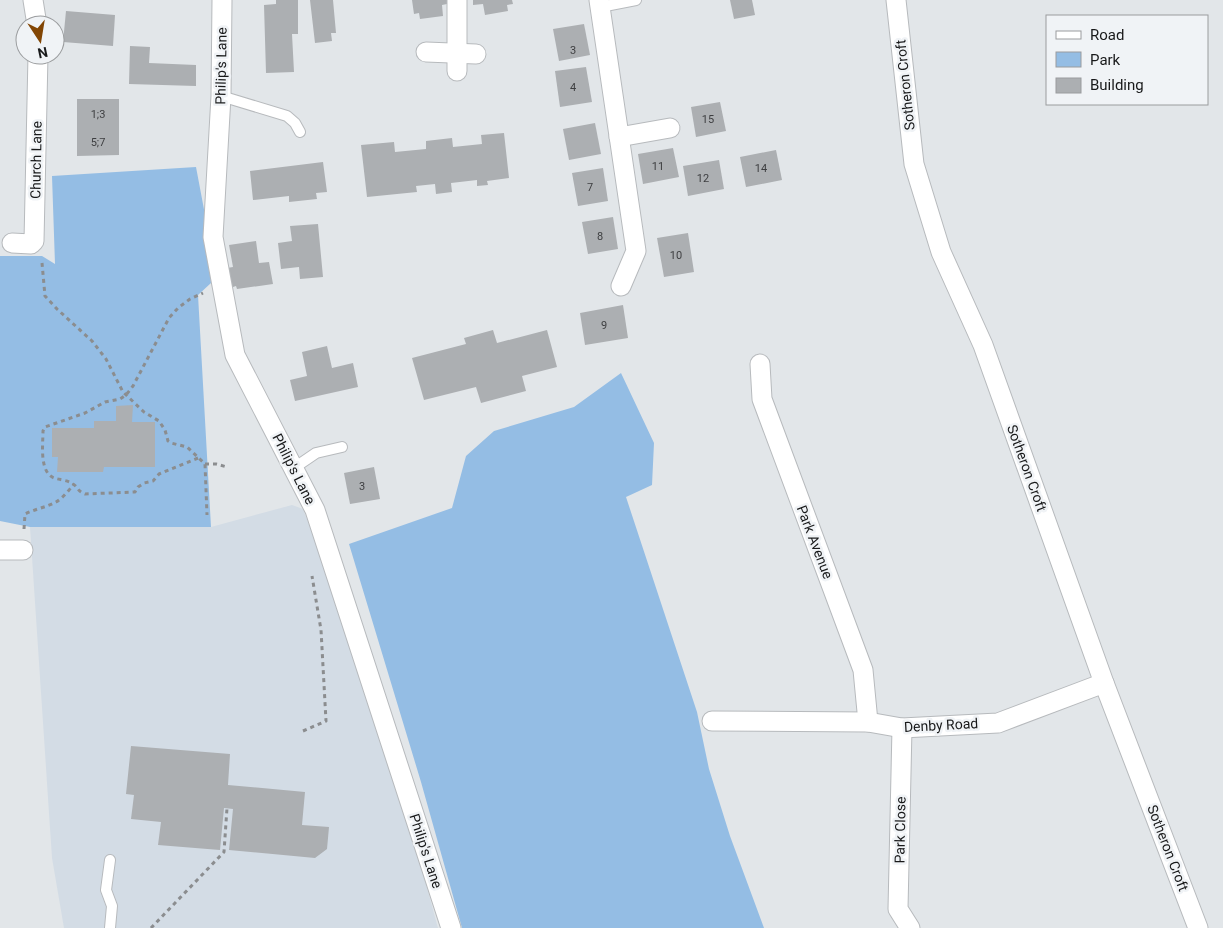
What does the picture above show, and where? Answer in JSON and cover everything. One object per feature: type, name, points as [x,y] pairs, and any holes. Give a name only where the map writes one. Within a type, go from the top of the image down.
[{"type":"street","points":[[33,0],[35,15]]},
{"type":"street","name":"Philip's Lane","points":[[222,0],[221,96],[213,237],[235,355],[315,510],[451,928]]},
{"type":"street","points":[[426,52],[463,59],[457,0]]},
{"type":"street","name":"Sotheron Croft","points":[[896,0],[914,164],[941,252],[983,345],[1104,682],[1198,928]]},
{"type":"street","points":[[599,3],[636,251],[621,286]]},
{"type":"street","name":"Church Lane","points":[[34,242],[38,65]]},
{"type":"street","points":[[619,137],[670,128]]},
{"type":"street","points":[[12,243],[31,244],[34,242]]},
{"type":"street","name":"Park Avenue","points":[[760,364],[762,399],[863,670],[868,722]]},
{"type":"street","points":[[0,550],[22,550]]},
{"type":"street","name":"Denby Road","points":[[712,721],[868,722],[902,728],[998,723],[1104,682]]},
{"type":"street","name":"Park Close","points":[[902,728],[898,909],[910,928]]},
{"type":"lane","points":[[599,3],[636,0]]},
{"type":"lane","points":[[221,96],[287,116],[295,123],[300,132]]},
{"type":"lane","points":[[294,468],[316,454],[342,447]]},
{"type":"lane","points":[[110,860],[106,890],[112,906],[110,928]]},
{"type":"path","points":[[34,242],[42,256],[45,296],[92,341],[106,359],[126,395],[144,412],[159,421],[171,443],[187,447],[205,464],[228,467]]},
{"type":"path","points":[[198,458],[159,474],[153,481],[144,482],[135,492],[85,494],[79,492],[74,484],[53,478],[46,472],[44,466],[43,430],[45,427],[62,422],[105,402],[120,399],[126,395],[138,377],[169,318],[178,308],[190,300],[222,285]]},
{"type":"path","points":[[205,464],[207,515]]},
{"type":"path","points":[[22,550],[25,514],[57,502],[74,484]]},
{"type":"path","points":[[303,731],[326,721],[321,630],[312,574]]},
{"type":"path","points":[[151,928],[224,852],[227,808]]},
{"type":"shaded area","points":[[292,505],[303,509],[317,545],[399,785],[438,928],[64,928],[52,858],[30,527],[211,527]]},
{"type":"green space","points":[[196,167],[206,220],[211,283],[198,295],[211,527],[30,527],[0,521],[0,256],[42,256],[55,264],[52,176]]},
{"type":"green space","points":[[621,373],[654,443],[652,485],[626,497],[697,712],[709,769],[730,836],[764,928],[462,928],[421,782],[349,544],[452,508],[466,456],[494,431],[574,407]]},
{"type":"building","points":[[276,0],[298,0],[298,34],[292,34],[294,72],[266,73],[264,5],[276,4]]},
{"type":"building","points":[[310,0],[333,0],[336,33],[331,33],[332,41],[315,43]]},
{"type":"building","points":[[412,0],[451,0],[452,3],[442,5],[443,16],[420,19],[419,13],[414,14]]},
{"type":"building","points":[[473,0],[512,0],[513,4],[507,5],[508,11],[485,15],[483,4],[473,5]]},
{"type":"building","points":[[730,0],[752,0],[755,15],[734,19]]},
{"type":"building","points":[[66,11],[115,15],[113,46],[65,42]]},
{"type":"building","points":[[584,24],[590,55],[559,61],[553,29]]},
{"type":"building","points":[[130,46],[150,47],[149,63],[196,65],[196,86],[129,84]]},
{"type":"building","points":[[586,67],[592,102],[560,107],[555,71]]},
{"type":"building","points":[[77,99],[119,99],[119,155],[77,156]]},
{"type":"building","points":[[720,102],[726,131],[696,137],[691,107]]},
{"type":"building","points":[[595,123],[601,154],[569,160],[563,129]]},
{"type":"building","points":[[504,133],[509,178],[487,181],[488,185],[477,186],[477,180],[451,183],[452,192],[436,194],[435,184],[416,186],[417,192],[367,197],[361,145],[394,142],[395,152],[426,149],[426,141],[452,138],[453,147],[482,144],[481,135]]},
{"type":"building","points":[[673,148],[679,177],[643,184],[638,154]]},
{"type":"building","points":[[776,150],[782,180],[746,187],[740,157]]},
{"type":"building","points":[[719,160],[724,189],[688,196],[683,166]]},
{"type":"building","points":[[323,162],[327,192],[316,193],[317,199],[289,202],[289,196],[253,200],[250,171]]},
{"type":"building","points":[[603,168],[608,201],[578,206],[572,173]]},
{"type":"building","points":[[613,217],[618,249],[588,254],[582,222]]},
{"type":"building","points":[[318,224],[323,277],[300,279],[299,267],[281,269],[278,243],[292,241],[290,226]]},
{"type":"building","points":[[688,233],[694,272],[664,277],[657,238]]},
{"type":"building","points":[[256,241],[259,263],[269,262],[273,284],[237,289],[236,286],[230,288],[227,268],[233,267],[229,245]]},
{"type":"building","points":[[623,305],[628,338],[585,345],[580,313]]},
{"type":"building","points":[[493,330],[497,343],[547,330],[557,367],[522,376],[526,391],[481,403],[476,387],[424,400],[412,358],[466,344],[464,338]]},
{"type":"building","points":[[327,346],[332,368],[353,363],[358,387],[295,401],[290,380],[307,376],[302,352]]},
{"type":"building","points":[[133,405],[132,422],[155,422],[155,467],[104,467],[103,472],[57,472],[58,457],[52,457],[52,428],[94,428],[94,421],[116,421],[116,406]]},
{"type":"building","points":[[374,467],[380,499],[350,504],[344,473]]},
{"type":"building","points":[[131,746],[230,754],[228,785],[305,792],[302,825],[329,827],[327,849],[315,858],[229,850],[233,809],[224,808],[220,850],[158,845],[161,822],[131,819],[134,795],[126,794]]}]
